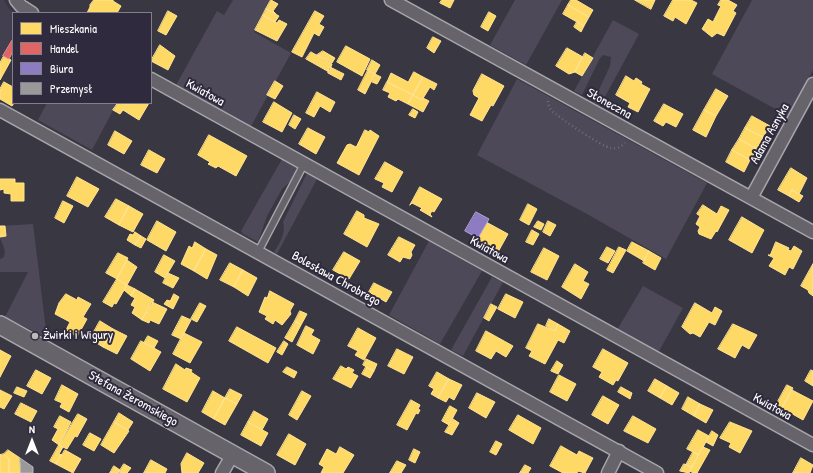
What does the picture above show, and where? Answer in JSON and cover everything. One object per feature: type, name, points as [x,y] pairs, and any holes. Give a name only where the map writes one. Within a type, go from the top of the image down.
[{"type":"street","points":[[16,0],[21,6],[30,12]]},
{"type":"street","name":"Słoneczna","points":[[391,0],[813,232]]},
{"type":"street","name":"Kwiatowa","points":[[152,80],[813,445]]},
{"type":"street","name":"Adama Asnyka","points":[[751,198],[813,84]]},
{"type":"street","name":"Bolesława Chrobrego","points":[[0,110],[658,473]]},
{"type":"street","name":"Stefana Żeromskiego","points":[[0,325],[266,473]]},
{"type":"street","points":[[608,473],[618,451]]},
{"type":"street","points":[[222,473],[233,454]]},
{"type":"lane","points":[[258,252],[304,164]]},
{"type":"path","points":[[550,87],[547,97],[550,109],[566,122],[604,147],[612,149],[620,147],[632,132]]},
{"type":"shaded area","points":[[0,0],[4,0],[9,9],[14,12],[12,12],[12,41],[0,62]]},
{"type":"shaded area","points":[[233,0],[271,0],[254,32],[291,53],[250,128],[175,87],[217,11],[224,15]]},
{"type":"shaded area","points":[[515,0],[562,0],[526,65],[490,45]]},
{"type":"shaded area","points":[[752,0],[813,0],[813,70],[788,116],[712,74]]},
{"type":"shaded area","points":[[613,20],[639,34],[600,106],[593,102],[610,66],[611,57],[603,55],[600,58],[582,95],[574,91]]},
{"type":"shaded area","points":[[517,79],[707,183],[666,259],[587,214],[477,155]]},
{"type":"shaded area","points":[[46,104],[116,104],[92,150],[38,120]]},
{"type":"shaded area","points":[[282,159],[297,168],[291,181],[282,189],[267,216],[258,242],[243,234],[241,231]]},
{"type":"shaded area","points":[[307,173],[317,179],[277,254],[274,252],[283,234],[283,222]]},
{"type":"shaded area","points":[[33,224],[47,338],[5,317],[28,272],[0,272],[0,259],[3,258],[5,249],[0,236],[0,226]]},
{"type":"shaded area","points":[[429,241],[482,271],[440,344],[389,315]]},
{"type":"shaded area","points":[[492,277],[503,282],[463,356],[451,350]]},
{"type":"shaded area","points":[[643,286],[683,308],[658,353],[617,330]]},
{"type":"building: Mieszkania","points":[[94,0],[113,0],[121,6],[118,12],[88,12]]},
{"type":"building: Mieszkania","points":[[271,0],[278,4],[273,11],[276,14],[266,9]]},
{"type":"building: Mieszkania","points":[[442,0],[454,0],[450,8],[440,3]]},
{"type":"building: Mieszkania","points":[[571,0],[576,0],[593,10],[589,17],[568,5]]},
{"type":"building: Mieszkania","points":[[635,0],[655,0],[651,9]]},
{"type":"building: Mieszkania","points":[[673,0],[691,0],[697,3],[686,24],[675,17],[673,21],[664,16]]},
{"type":"building: Mieszkania","points":[[721,0],[728,0],[737,5],[733,11],[736,13],[724,36],[717,33],[712,37],[702,29],[708,19],[713,22],[721,6],[718,5]]},
{"type":"building: Mieszkania","points":[[568,5],[589,17],[584,26],[563,14]]},
{"type":"building: Mieszkania","points":[[266,9],[279,16],[275,22],[263,15]]},
{"type":"building: Mieszkania","points":[[168,11],[177,16],[166,35],[158,31]]},
{"type":"building: Mieszkania","points":[[315,11],[324,16],[319,24],[324,27],[319,36],[314,33],[302,57],[292,52]]},
{"type":"building: Mieszkania","points":[[489,12],[496,16],[488,31],[481,27]]},
{"type":"building: Mieszkania","points":[[263,15],[277,23],[279,20],[287,24],[277,41],[255,30]]},
{"type":"building: Mieszkania","points":[[577,22],[584,26],[581,32],[574,27]]},
{"type":"building: Mieszkania","points":[[433,37],[441,41],[434,53],[427,48]]},
{"type":"building: Mieszkania","points":[[160,45],[175,56],[168,70],[152,62]]},
{"type":"building: Mieszkania","points":[[346,46],[370,59],[362,76],[337,62]]},
{"type":"building: Mieszkania","points":[[567,48],[583,57],[575,72],[569,74],[556,66]]},
{"type":"building: Mieszkania","points":[[323,51],[335,58],[332,63],[317,55]]},
{"type":"building: Mieszkania","points":[[311,52],[332,64],[329,72],[306,59]]},
{"type":"building: Mieszkania","points":[[585,53],[593,58],[582,76],[575,72]]},
{"type":"building: Mieszkania","points":[[4,56],[11,60],[0,80],[0,63]]},
{"type":"building: Mieszkania","points":[[372,60],[380,65],[375,74],[367,70]]},
{"type":"building: Mieszkania","points":[[330,67],[344,74],[341,80],[328,73]]},
{"type":"building: Mieszkania","points":[[368,70],[375,74],[365,94],[358,90]]},
{"type":"building: Mieszkania","points":[[414,72],[423,77],[413,95],[387,82],[391,73],[408,82]]},
{"type":"building: Mieszkania","points":[[375,74],[381,77],[377,84],[372,82]]},
{"type":"building: Mieszkania","points":[[482,74],[504,86],[493,106],[491,105],[482,121],[470,115],[479,98],[474,95],[473,91]]},
{"type":"building: Mieszkania","points":[[626,76],[634,81],[636,78],[642,82],[641,84],[650,89],[638,112],[628,107],[630,103],[616,95]]},
{"type":"building: Mieszkania","points":[[423,77],[437,84],[434,90],[430,87],[422,100],[413,95]]},
{"type":"building: Mieszkania","points":[[275,81],[283,86],[275,99],[267,95]]},
{"type":"building: Mieszkania","points":[[4,82],[12,86],[12,104],[13,104],[12,106],[0,99],[0,89]]},
{"type":"building: Mieszkania","points":[[387,82],[413,95],[408,104],[398,99],[396,101],[388,97],[390,93],[383,90]]},
{"type":"building: Mieszkania","points":[[716,89],[728,96],[716,116],[704,110]]},
{"type":"building: Mieszkania","points":[[317,92],[335,102],[330,112],[320,106],[314,117],[306,113]]},
{"type":"building: Mieszkania","points":[[413,95],[422,100],[423,98],[429,101],[423,112],[408,104]]},
{"type":"building: Mieszkania","points":[[274,102],[292,113],[282,132],[263,122]]},
{"type":"building: Mieszkania","points":[[117,104],[148,104],[139,120],[123,110],[120,114],[113,110]]},
{"type":"building: Mieszkania","points":[[664,104],[683,114],[676,127],[666,122],[663,126],[654,121]]},
{"type":"building: Mieszkania","points":[[413,109],[418,112],[415,118],[409,115]]},
{"type":"building: Mieszkania","points":[[704,110],[716,116],[706,137],[693,130]]},
{"type":"building: Mieszkania","points":[[294,115],[301,119],[295,129],[289,125]]},
{"type":"building: Mieszkania","points":[[752,116],[770,126],[763,137],[745,128]]},
{"type":"building: Mieszkania","points":[[308,128],[325,137],[316,154],[299,144]]},
{"type":"building: Mieszkania","points":[[745,128],[763,137],[757,149],[739,139]]},
{"type":"building: Mieszkania","points":[[365,130],[369,132],[370,130],[379,136],[359,175],[337,163],[347,145],[350,144],[356,147]]},
{"type":"building: Mieszkania","points":[[115,131],[132,141],[124,154],[108,145]]},
{"type":"building: Mieszkania","points":[[209,135],[247,156],[236,176],[218,166],[216,168],[208,164],[210,162],[198,155]]},
{"type":"building: Mieszkania","points":[[739,139],[757,149],[750,160],[732,150]]},
{"type":"building: Mieszkania","points":[[149,150],[165,159],[157,173],[141,165]]},
{"type":"building: Mieszkania","points":[[732,150],[750,160],[744,172],[726,162]]},
{"type":"building: Mieszkania","points":[[385,162],[403,172],[392,192],[382,187],[384,183],[375,179]]},
{"type":"building: Mieszkania","points":[[791,168],[807,178],[799,194],[792,190],[789,196],[778,190]]},
{"type":"building: Mieszkania","points":[[77,177],[99,189],[88,207],[67,196]]},
{"type":"building: Mieszkania","points":[[0,179],[15,179],[15,183],[24,183],[24,201],[11,201],[11,194],[4,193],[4,189],[0,190]]},
{"type":"building: Mieszkania","points":[[420,187],[442,199],[434,212],[432,211],[430,214],[432,217],[420,210],[422,208],[412,203],[410,205]]},
{"type":"building: Mieszkania","points":[[792,190],[803,196],[799,202],[789,196]]},
{"type":"building: Mieszkania","points":[[116,199],[129,206],[119,225],[105,217]]},
{"type":"building: Mieszkania","points":[[63,201],[73,206],[64,223],[55,218]]},
{"type":"building: Mieszkania","points":[[528,204],[537,209],[529,225],[520,220]]},
{"type":"building: Mieszkania","points":[[703,205],[717,214],[721,206],[729,210],[717,232],[716,231],[711,239],[699,234],[698,231],[700,227],[696,224],[700,216],[697,214]]},
{"type":"building: Mieszkania","points":[[129,206],[143,214],[133,232],[119,225]]},
{"type":"building: Mieszkania","points":[[357,211],[364,215],[364,218],[379,224],[367,247],[344,234]]},
{"type":"building: Mieszkania","points":[[742,217],[764,230],[752,253],[729,240]]},
{"type":"building: Mieszkania","points":[[157,221],[176,232],[166,251],[147,240]]},
{"type":"building: Mieszkania","points":[[538,221],[544,224],[541,230],[534,227]]},
{"type":"building: Mieszkania","points":[[548,221],[556,225],[550,236],[543,232]]},
{"type":"building: Mieszkania","points":[[486,222],[508,234],[498,252],[477,240]]},
{"type":"building: Mieszkania","points":[[0,226],[5,226],[6,236],[0,237]]},
{"type":"building: Mieszkania","points":[[532,230],[539,234],[533,245],[526,242]]},
{"type":"building: Mieszkania","points":[[135,232],[141,236],[135,245],[127,240],[130,234],[133,235]]},
{"type":"building: Mieszkania","points":[[141,236],[146,239],[141,248],[135,245]]},
{"type":"building: Mieszkania","points":[[399,237],[415,245],[411,252],[412,255],[410,259],[403,257],[400,262],[388,255]]},
{"type":"building: Mieszkania","points":[[195,242],[206,249],[194,271],[181,264],[189,246],[192,248]]},
{"type":"building: Mieszkania","points":[[632,242],[649,251],[644,261],[627,251]]},
{"type":"building: Mieszkania","points":[[776,242],[789,248],[788,250],[791,251],[794,246],[802,251],[793,269],[789,267],[785,275],[769,266],[774,258],[768,255],[770,255]]},
{"type":"building: Mieszkania","points":[[607,247],[615,251],[608,263],[600,259]]},
{"type":"building: Mieszkania","points":[[619,247],[626,250],[613,273],[607,270]]},
{"type":"building: Mieszkania","points":[[544,248],[559,256],[547,280],[531,272]]},
{"type":"building: Mieszkania","points":[[206,249],[217,255],[207,279],[194,271]]},
{"type":"building: Mieszkania","points":[[649,251],[661,258],[655,270],[643,263]]},
{"type":"building: Mieszkania","points":[[344,252],[360,261],[349,279],[333,270]]},
{"type":"building: Mieszkania","points":[[118,253],[128,258],[117,279],[106,273]]},
{"type":"building: Mieszkania","points":[[164,255],[175,261],[165,278],[155,272]]},
{"type":"building: Mieszkania","points":[[127,260],[137,267],[127,285],[117,279]]},
{"type":"building: Mieszkania","points":[[230,263],[243,270],[234,287],[220,280]]},
{"type":"building: Mieszkania","points":[[575,264],[588,272],[583,281],[589,284],[581,299],[562,287]]},
{"type":"building: Mieszkania","points":[[813,264],[813,296],[808,290],[801,286]]},
{"type":"building: Mieszkania","points":[[243,270],[257,278],[248,296],[234,287]]},
{"type":"building: Mieszkania","points":[[168,273],[179,278],[173,288],[163,283]]},
{"type":"building: Mieszkania","points":[[117,279],[127,285],[116,304],[114,303],[112,307],[103,302]]},
{"type":"building: Mieszkania","points":[[374,283],[392,292],[386,302],[369,292]]},
{"type":"building: Mieszkania","points":[[127,285],[135,289],[131,296],[124,290]]},
{"type":"building: Mieszkania","points":[[135,289],[154,300],[142,320],[132,313],[135,307],[131,305],[135,298],[131,296]]},
{"type":"building: Mieszkania","points":[[270,291],[294,304],[290,311],[291,314],[282,325],[275,320],[273,324],[265,319],[267,316],[259,312],[265,297],[267,298]]},
{"type":"building: Mieszkania","points":[[66,294],[77,300],[78,297],[91,304],[83,317],[87,319],[77,337],[66,330],[70,322],[55,314],[59,303]]},
{"type":"building: Mieszkania","points":[[174,294],[179,297],[173,309],[164,304],[167,300],[170,301]]},
{"type":"building: Mieszkania","points":[[506,294],[523,302],[515,318],[498,309]]},
{"type":"building: Mieszkania","points":[[152,302],[167,309],[159,324],[150,320],[149,323],[142,320]]},
{"type":"building: Mieszkania","points":[[200,303],[206,306],[197,322],[191,319]]},
{"type":"building: Mieszkania","points":[[695,303],[712,313],[715,307],[722,311],[715,325],[709,322],[700,337],[693,333],[690,334],[682,327]]},
{"type":"building: Mieszkania","points":[[491,304],[497,307],[489,321],[484,318]]},
{"type":"building: Mieszkania","points":[[300,311],[307,314],[301,325],[295,321]]},
{"type":"building: Mieszkania","points":[[182,316],[191,320],[181,339],[172,335]]},
{"type":"building: Mieszkania","points":[[549,319],[558,324],[555,331],[546,326]]},
{"type":"building: Mieszkania","points":[[100,321],[113,329],[103,347],[90,339]]},
{"type":"building: Mieszkania","points":[[295,321],[301,325],[292,342],[285,338]]},
{"type":"building: Mieszkania","points":[[538,324],[555,331],[558,324],[570,331],[564,343],[558,340],[545,364],[529,356],[532,351],[526,348]]},
{"type":"building: Mieszkania","points":[[733,324],[757,335],[749,349],[742,345],[735,358],[718,349]]},
{"type":"building: Mieszkania","points":[[306,326],[314,330],[311,335],[320,340],[313,354],[297,345]]},
{"type":"building: Mieszkania","points":[[237,327],[276,348],[268,363],[229,341]]},
{"type":"building: Mieszkania","points":[[358,328],[376,338],[364,360],[355,355],[358,351],[348,346]]},
{"type":"building: Mieszkania","points":[[113,329],[127,336],[117,354],[103,347]]},
{"type":"building: Mieszkania","points":[[486,331],[513,346],[506,357],[496,351],[491,359],[476,351]]},
{"type":"building: Mieszkania","points":[[184,333],[202,342],[190,363],[173,354]]},
{"type":"building: Mieszkania","points":[[148,336],[158,341],[154,348],[144,343]]},
{"type":"building: Mieszkania","points":[[141,341],[161,352],[150,371],[131,359]]},
{"type":"building: Mieszkania","points":[[284,341],[288,344],[282,355],[277,352]]},
{"type":"building: Mieszkania","points":[[397,349],[413,357],[404,374],[388,366]]},
{"type":"building: Mieszkania","points":[[603,349],[628,363],[618,381],[616,380],[613,385],[599,377],[602,372],[593,367]]},
{"type":"building: Mieszkania","points":[[0,350],[11,356],[0,377]]},
{"type":"building: Mieszkania","points":[[366,359],[377,364],[374,371],[363,365]]},
{"type":"building: Mieszkania","points":[[557,361],[563,365],[558,374],[551,371]]},
{"type":"building: Mieszkania","points":[[176,364],[185,370],[186,368],[192,370],[191,372],[200,378],[187,402],[163,389]]},
{"type":"building: Mieszkania","points":[[341,366],[346,369],[348,367],[354,370],[352,373],[358,376],[351,388],[333,379]]},
{"type":"building: Mieszkania","points":[[287,367],[297,372],[294,378],[283,372]]},
{"type":"building: Mieszkania","points":[[366,367],[374,371],[370,378],[362,374]]},
{"type":"building: Mieszkania","points":[[36,370],[51,378],[42,394],[27,386]]},
{"type":"building: Mieszkania","points":[[811,370],[813,371],[813,386],[805,381]]},
{"type":"building: Mieszkania","points":[[437,372],[449,379],[438,398],[431,394],[434,389],[429,386]]},
{"type":"building: Mieszkania","points":[[559,375],[576,384],[567,401],[550,392]]},
{"type":"building: Mieszkania","points":[[449,379],[462,385],[454,400],[449,397],[446,402],[438,398]]},
{"type":"building: Mieszkania","points":[[655,379],[667,386],[660,398],[648,391]]},
{"type":"building: Mieszkania","points":[[62,385],[78,394],[69,412],[60,407],[62,403],[55,400]]},
{"type":"building: Mieszkania","points":[[787,385],[793,388],[782,408],[776,405]]},
{"type":"building: Mieszkania","points":[[667,386],[679,393],[672,405],[660,398]]},
{"type":"building: Mieszkania","points":[[17,387],[27,391],[24,397],[14,393]]},
{"type":"building: Mieszkania","points":[[621,387],[632,393],[630,399],[618,392]]},
{"type":"building: Mieszkania","points":[[230,389],[242,395],[237,404],[225,398]]},
{"type":"building: Mieszkania","points":[[0,390],[12,396],[4,409],[0,407]]},
{"type":"building: Mieszkania","points":[[792,390],[813,401],[803,420],[782,408]]},
{"type":"building: Mieszkania","points":[[213,391],[225,398],[214,419],[202,412]]},
{"type":"building: Mieszkania","points":[[302,391],[311,396],[297,420],[289,415]]},
{"type":"building: Mieszkania","points":[[477,393],[495,402],[486,418],[469,408]]},
{"type":"building: Mieszkania","points":[[603,396],[619,405],[608,424],[592,415]]},
{"type":"building: Mieszkania","points":[[688,397],[700,404],[694,416],[682,409]]},
{"type":"building: Mieszkania","points":[[225,398],[237,404],[225,425],[214,419]]},
{"type":"building: Mieszkania","points":[[411,400],[420,405],[418,409],[420,410],[418,414],[416,413],[407,430],[397,425]]},
{"type":"building: Mieszkania","points":[[21,403],[37,411],[31,422],[15,414]]},
{"type":"building: Mieszkania","points":[[700,404],[713,410],[706,423],[694,416]]},
{"type":"building: Mieszkania","points":[[450,406],[457,410],[449,425],[442,421]]},
{"type":"building: Mieszkania","points":[[254,411],[268,419],[262,430],[248,422]]},
{"type":"building: Mieszkania","points":[[119,413],[133,422],[128,430],[114,422]]},
{"type":"building: Mieszkania","points":[[78,414],[87,419],[77,437],[75,436],[67,449],[59,445]]},
{"type":"building: Mieszkania","points":[[518,415],[541,428],[533,444],[509,430]]},
{"type":"building: Mieszkania","points":[[60,416],[71,422],[59,445],[52,440],[58,429],[54,427]]},
{"type":"building: Mieszkania","points":[[633,416],[656,429],[648,443],[624,431]]},
{"type":"building: Mieszkania","points":[[453,419],[459,423],[452,435],[445,432]]},
{"type":"building: Mieszkania","points":[[114,422],[129,431],[114,453],[101,445]]},
{"type":"building: Mieszkania","points":[[248,422],[268,433],[261,446],[241,435]]},
{"type":"building: Mieszkania","points":[[730,422],[752,431],[740,453],[729,447],[731,443],[720,438]]},
{"type":"building: Mieszkania","points":[[698,430],[709,436],[699,455],[687,449]]},
{"type":"building: Mieszkania","points":[[712,431],[718,435],[713,446],[706,442]]},
{"type":"building: Mieszkania","points":[[90,433],[101,439],[94,451],[83,445]]},
{"type":"building: Mieszkania","points":[[289,434],[306,444],[295,465],[277,455]]},
{"type":"building: Mieszkania","points":[[496,441],[502,444],[496,455],[490,452]]},
{"type":"building: Mieszkania","points":[[59,445],[63,447],[59,454],[62,455],[56,464],[50,461]]},
{"type":"building: Mieszkania","points":[[561,446],[577,455],[579,451],[593,458],[585,473],[578,471],[577,473],[563,473],[550,466]]},
{"type":"building: Mieszkania","points":[[340,447],[354,455],[343,473],[321,473],[324,467],[319,464],[327,449],[336,454]]},
{"type":"building: Mieszkania","points":[[703,447],[710,450],[697,473],[693,473],[690,471]]},
{"type":"building: Mieszkania","points":[[414,449],[420,452],[415,463],[409,460]]},
{"type":"building: Mieszkania","points":[[8,450],[20,458],[21,473],[9,473],[9,459],[4,454]]},
{"type":"building: Mieszkania","points":[[65,450],[81,459],[73,473],[56,464]]},
{"type":"building: Mieszkania","points":[[693,452],[699,455],[692,467],[686,465]]},
{"type":"building: Mieszkania","points":[[187,453],[204,463],[198,473],[182,473],[181,464]]},
{"type":"building: Mieszkania","points":[[4,454],[9,459],[9,473],[0,473],[0,455]]},
{"type":"building: Mieszkania","points":[[801,458],[813,465],[810,473],[793,473]]},
{"type":"building: Mieszkania","points":[[151,460],[167,469],[165,473],[144,473]]},
{"type":"building: Mieszkania","points":[[397,461],[406,465],[401,473],[390,473]]},
{"type":"building: Mieszkania","points":[[124,464],[131,468],[127,473],[121,473],[119,472]]},
{"type":"building: Mieszkania","points":[[684,464],[692,467],[689,473],[680,471]]},
{"type":"building: Mieszkania","points":[[525,465],[531,468],[528,473],[520,473]]},
{"type":"building: Mieszkania","points":[[114,466],[120,470],[118,473],[110,473]]},
{"type":"building: Handel","points":[[12,41],[12,53],[9,59],[3,56]]},
{"type":"building: Biura","points":[[476,212],[489,219],[478,238],[465,231]]},
{"type":"building: Przemysł","points":[[20,458],[33,467],[33,473],[21,473]]},
{"type":"place","name":"Żwirki i Wigury","points":[[35,336]]}]
